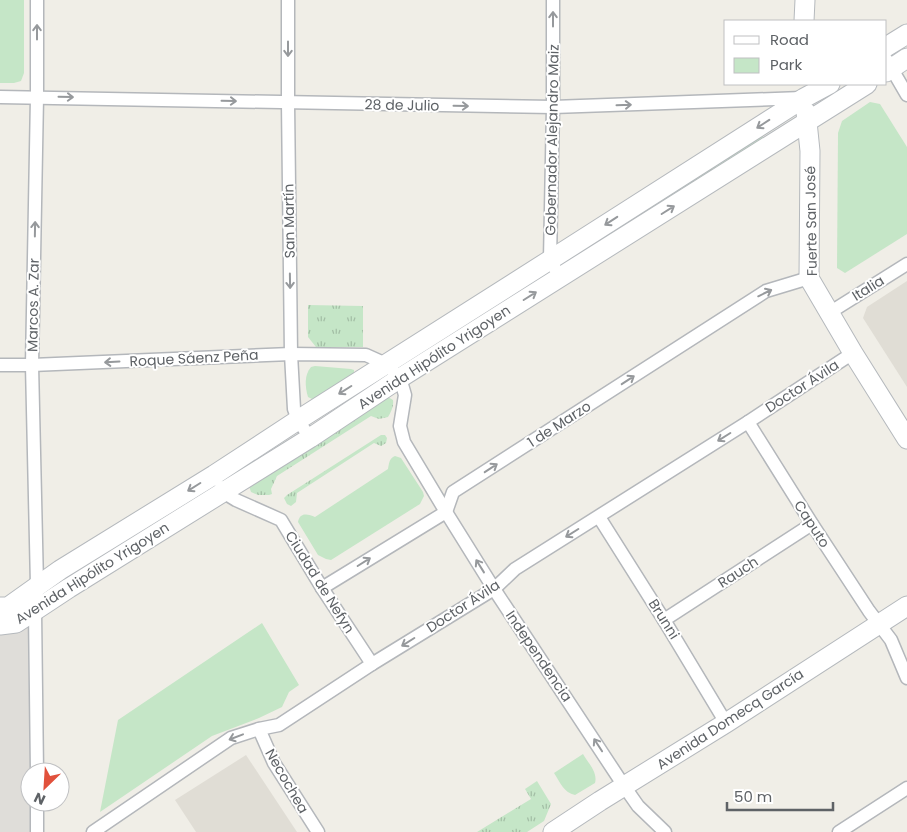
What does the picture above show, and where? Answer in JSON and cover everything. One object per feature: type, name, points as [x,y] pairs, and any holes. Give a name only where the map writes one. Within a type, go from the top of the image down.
[{"type":"main road","points":[[804,0],[804,20]]},
{"type":"main road","points":[[887,46],[907,34]]},
{"type":"main road","points":[[888,66],[907,58]]},
{"type":"main road","name":"Avenida Hipólito Yrigoyen","points":[[0,606],[8,606],[60,570],[214,475],[550,260],[804,91],[826,85]]},
{"type":"main road","name":"Avenida Hipólito Yrigoyen","points":[[0,625],[16,623],[310,438],[400,378],[865,85]]},
{"type":"main road","name":"Fuerte San José","points":[[804,91],[810,150],[809,278],[907,439]]},
{"type":"main road","name":"Avenida Domecq García","points":[[553,832],[907,606]]},
{"type":"street","name":"Marcos A. Zar","points":[[37,0],[32,366],[37,585],[35,611],[37,762]]},
{"type":"street","name":"San Martín","points":[[288,0],[291,354],[294,410],[310,438]]},
{"type":"street","name":"Gobernador Alejandro Maiz","points":[[550,260],[553,0]]},
{"type":"street","points":[[888,66],[907,95]]},
{"type":"street","name":"28 de Julio","points":[[0,97],[553,107],[804,91]]},
{"type":"street","points":[[550,260],[560,277]]},
{"type":"street","name":"Italia","points":[[829,313],[907,264]]},
{"type":"street","name":"1 de Marzo","points":[[446,512],[453,492],[766,291],[809,278]]},
{"type":"street","name":"Doctor Ávila","points":[[93,832],[231,738],[279,725],[372,664],[494,589],[515,568],[748,422],[853,353]]},
{"type":"street","name":"Roque Sáenz Peña","points":[[0,365],[32,366],[291,354],[366,355],[386,364]]},
{"type":"street","points":[[386,364],[400,378]]},
{"type":"street","name":"Independencia","points":[[400,378],[405,395],[400,426],[404,442],[494,589],[624,786],[638,806],[665,832]]},
{"type":"street","name":"Caputo","points":[[748,422],[869,611],[891,640],[907,678]]},
{"type":"street","points":[[214,475],[223,492]]},
{"type":"street","name":"Ciudad de Nefyn","points":[[223,492],[236,500],[281,520],[322,588],[372,664]]},
{"type":"street","points":[[322,588],[446,512]]},
{"type":"street","name":"Brunni","points":[[598,517],[664,620],[726,723]]},
{"type":"street","name":"Rauch","points":[[664,620],[812,524]]},
{"type":"street","name":"Necochea","points":[[259,729],[274,762],[318,832]]},
{"type":"street","points":[[842,831],[907,788]]},
{"type":"street","points":[[37,812],[37,832]]},
{"type":"shaded area","points":[[907,281],[907,387],[863,318],[867,307]]},
{"type":"shaded area","points":[[35,611],[37,762],[20,762],[20,812],[37,812],[37,832],[0,832],[0,625]]},
{"type":"shaded area","points":[[246,755],[297,832],[196,832],[175,800]]},
{"type":"green space","points":[[0,0],[24,0],[24,73],[21,81],[14,83],[0,83]]},
{"type":"green space","points":[[870,102],[880,104],[907,147],[907,234],[845,273],[837,268],[838,133],[842,121]]},
{"type":"green space","points":[[762,136],[765,139],[569,263],[567,259]]},
{"type":"green space","points":[[308,305],[363,306],[363,347],[316,347],[308,337]]},
{"type":"green space","points":[[315,366],[351,369],[354,370],[354,373],[353,376],[312,399],[308,397],[306,381],[309,370]]},
{"type":"green space","points":[[388,397],[393,402],[388,417],[379,419],[371,416],[277,476],[271,489],[272,494],[258,495],[251,492],[249,486]]},
{"type":"green space","points":[[381,435],[385,435],[387,438],[386,443],[381,446],[374,443],[297,493],[296,502],[291,506],[287,504],[284,498],[287,495]]},
{"type":"green space","points":[[395,456],[401,458],[423,492],[424,496],[420,504],[331,560],[318,555],[298,522],[302,515],[315,517],[388,469],[390,460]]},
{"type":"green space","points":[[262,623],[299,685],[289,692],[282,707],[212,736],[100,812],[118,720]]},
{"type":"green space","points":[[583,754],[594,771],[596,779],[595,783],[575,795],[565,790],[554,773]]},
{"type":"green space","points":[[537,781],[551,804],[544,821],[527,832],[477,832],[531,799],[525,789]]}]
